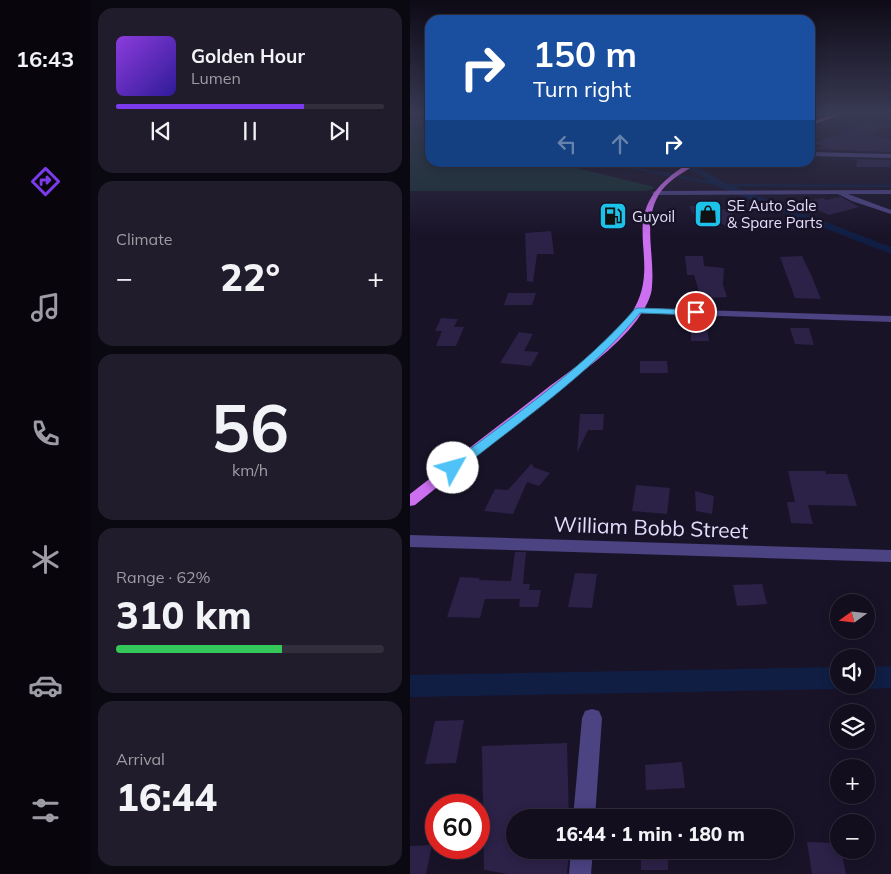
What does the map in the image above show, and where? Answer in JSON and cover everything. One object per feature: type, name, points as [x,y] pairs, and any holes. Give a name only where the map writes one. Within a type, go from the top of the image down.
[{"type":"main road","points":[[410,501],[575,373],[614,339],[638,311],[648,287],[648,208],[655,193],[664,183],[686,167]]},
{"type":"street","points":[[842,155],[891,156]]},
{"type":"street","points":[[838,192],[854,200],[891,212]]},
{"type":"street","points":[[655,193],[891,192]]},
{"type":"street","points":[[638,311],[891,319]]},
{"type":"street","name":"William Bobb Street","points":[[410,541],[891,556]]},
{"type":"street","points":[[585,809],[592,718]]},
{"type":"street","points":[[580,874],[581,859]]},
{"type":"green space","points":[[410,155],[425,155],[425,167],[572,167],[655,187],[651,190],[643,191],[410,191]]},
{"type":"building","points":[[852,159],[891,160],[890,167],[856,167],[857,160]]},
{"type":"building","points":[[841,197],[859,207],[829,215],[800,202],[823,198],[826,200]]},
{"type":"building","points":[[707,205],[710,211],[729,209],[740,224],[725,226],[714,217],[696,219],[689,206]]},
{"type":"building","points":[[551,231],[554,254],[537,254],[533,282],[527,281],[525,233]]},
{"type":"building","points":[[685,256],[703,256],[704,266],[724,268],[723,285],[727,297],[711,298],[708,294],[709,299],[702,301],[694,275],[687,275]]},
{"type":"building","points":[[802,256],[821,299],[795,298],[780,257]]},
{"type":"building","points":[[508,293],[536,293],[532,305],[504,305]]},
{"type":"building","points":[[441,318],[458,319],[454,327],[464,327],[456,346],[436,346],[442,331],[435,331]]},
{"type":"building","points":[[691,328],[707,328],[709,341],[691,341]]},
{"type":"building","points":[[790,328],[809,328],[814,345],[795,344]]},
{"type":"building","points":[[519,332],[533,334],[524,351],[539,352],[531,366],[500,363]]},
{"type":"building","points":[[640,361],[667,361],[668,373],[640,373]]},
{"type":"building","points":[[580,414],[604,414],[603,430],[588,430],[577,453]]},
{"type":"building","points":[[532,463],[533,467],[550,473],[539,486],[527,482],[513,514],[484,511],[495,489],[508,490]]},
{"type":"building","points":[[788,471],[825,471],[826,474],[847,474],[857,506],[808,505],[813,524],[791,523],[787,502],[795,502]]},
{"type":"building","points":[[636,485],[670,488],[667,514],[632,511]]},
{"type":"building","points":[[695,491],[714,496],[712,514],[696,511]]},
{"type":"building","points":[[515,552],[526,552],[523,584],[530,584],[529,590],[541,590],[538,607],[519,607],[520,599],[485,599],[480,618],[447,617],[460,577],[480,578],[479,580],[511,581]]},
{"type":"building","points":[[575,573],[597,574],[592,608],[568,607]]},
{"type":"building","points":[[762,584],[767,604],[737,606],[733,585]]},
{"type":"building","points":[[464,720],[456,763],[425,764],[435,721]]},
{"type":"building","points":[[567,743],[569,809],[506,809],[506,859],[568,859],[567,874],[508,874],[484,870],[484,859],[490,859],[490,794],[483,794],[482,746]]},
{"type":"building","points":[[682,762],[685,788],[646,790],[645,765]]},
{"type":"building","points":[[807,842],[830,843],[830,859],[843,859],[846,874],[812,874]]},
{"type":"building","points":[[425,845],[425,859],[429,859],[426,874],[410,874],[410,846]]},
{"type":"building","points":[[641,859],[668,859],[668,870],[641,870]]},
{"type":"waterway","points":[[628,167],[668,175]]},
{"type":"waterway","points":[[688,167],[721,185],[891,251]]},
{"type":"waterway","points":[[661,173],[721,185],[891,186]]},
{"type":"waterway","points":[[875,678],[891,677]]},
{"type":"waterway","points":[[410,686],[830,678]]},
{"type":"place","name":"SE Auto Sale & Spare Parts","points":[[708,214]]},
{"type":"place","name":"Guyoil","points":[[613,216]]},
{"type":"route","points":[[453,468],[575,373],[614,339],[638,311],[696,312]]}]
